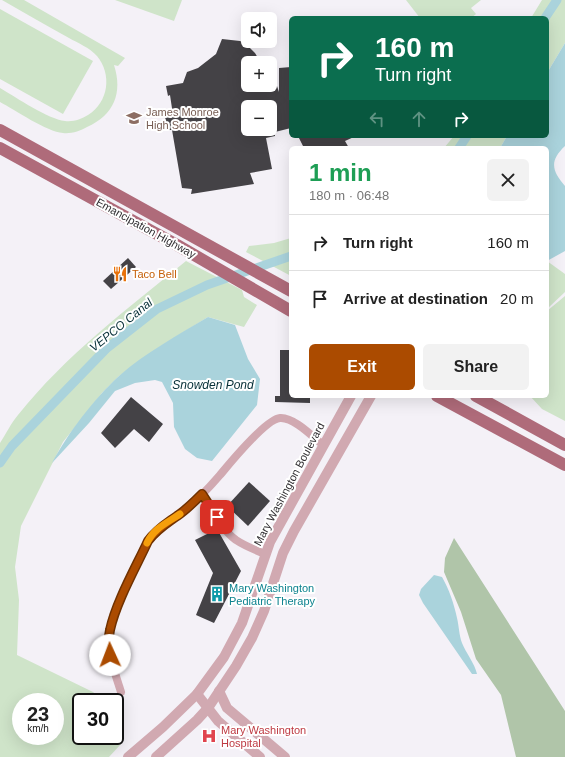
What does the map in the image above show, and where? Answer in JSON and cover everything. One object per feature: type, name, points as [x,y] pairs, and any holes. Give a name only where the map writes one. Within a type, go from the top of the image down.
[{"type":"main road","name":"Emancipation Highway","points":[[0,130],[289,290]]},
{"type":"main road","name":"Emancipation Highway","points":[[0,148],[205,261],[289,310]]},
{"type":"main road","points":[[441,398],[565,466]]},
{"type":"main road","points":[[480,398],[565,445]]},
{"type":"street","name":"Mary Washington Boulevard","points":[[128,757],[163,727],[197,694],[224,657],[242,623],[265,554],[285,513],[350,398]]},
{"type":"street","points":[[156,757],[198,720],[208,708],[252,638],[264,611],[283,553],[369,398]]},
{"type":"street","points":[[121,692],[110,655],[108,641],[115,614],[148,541],[162,525],[178,516],[215,482],[244,448],[275,420],[286,419],[306,429],[323,445]]},
{"type":"street","points":[[202,494],[225,530],[244,545],[265,554]]},
{"type":"street","points":[[219,691],[227,708],[285,757]]},
{"type":"street","points":[[197,694],[218,720],[260,757]]},
{"type":"green space","points":[[2,0],[24,0],[125,58],[118,66],[114,65],[117,75],[117,94],[110,109],[104,116],[81,130],[72,133],[63,133],[56,132],[40,125],[0,102],[0,88],[32,108],[58,119],[74,121],[88,115],[95,109],[104,95],[106,87],[105,71],[97,56],[84,46]]},
{"type":"green space","points":[[115,0],[182,0],[174,21]]},
{"type":"green space","points":[[406,0],[481,0],[471,8],[476,14],[474,16],[418,16]]},
{"type":"green space","points":[[542,0],[565,0],[565,43],[549,70],[549,16],[532,16]]},
{"type":"green space","points":[[0,9],[93,61],[63,114],[0,79]]},
{"type":"green space","points":[[452,138],[506,138],[501,146],[446,146]]},
{"type":"green space","points":[[289,239],[289,275],[246,252],[249,246],[274,243]]},
{"type":"green space","points":[[186,261],[242,290],[244,297],[257,305],[244,327],[208,317],[158,348],[119,376],[102,393],[63,442],[21,526],[15,567],[19,600],[17,655],[94,693],[72,693],[72,745],[120,745],[109,757],[0,757],[0,443],[15,418],[56,372],[120,315]]},
{"type":"green space","points":[[549,262],[565,274],[565,292],[549,307]]},
{"type":"green space","points":[[565,296],[565,421],[542,409],[532,398],[549,398],[549,309]]},
{"type":"green space","points":[[454,538],[565,711],[565,757],[516,757],[501,695],[476,659],[461,612],[444,572],[445,558]]},
{"type":"water","points":[[565,43],[565,146],[556,156],[554,166],[557,176],[565,186],[565,251],[549,260],[549,146],[501,146],[506,138],[549,138],[549,70]]},
{"type":"water","name":"Snowden Pond","points":[[208,317],[235,325],[248,359],[260,379],[257,405],[212,461],[197,458],[185,449],[174,427],[173,403],[162,382],[155,380],[135,383],[115,391],[89,423],[52,463],[82,417],[109,385],[151,352]]},
{"type":"water","points":[[434,575],[442,577],[447,586],[458,621],[462,643],[477,674],[472,674],[419,595],[421,589]]},
{"type":"building","name":"James Monroe High School","points":[[222,39],[240,41],[241,48],[250,48],[257,56],[241,56],[241,92],[277,92],[277,86],[279,92],[279,68],[289,67],[289,128],[277,132],[277,100],[241,100],[241,136],[275,136],[266,138],[272,169],[250,173],[254,184],[191,194],[192,189],[182,188],[172,130],[167,130],[165,116],[173,115],[170,95],[168,96],[166,86],[183,83],[187,72],[198,68],[216,54]]},
{"type":"building","points":[[299,138],[352,138],[345,141],[348,146],[303,146]]},
{"type":"building","name":"Taco Bell","points":[[128,258],[136,267],[111,289],[103,281]]},
{"type":"building","points":[[280,350],[289,350],[289,398],[310,398],[310,403],[275,402],[275,396],[280,396]]},
{"type":"building","points":[[131,397],[163,424],[149,442],[134,429],[115,448],[101,433]]},
{"type":"building","points":[[249,482],[270,501],[248,526],[227,506]]},
{"type":"building","name":"Mary Washington Pediatric Therapy","points":[[217,529],[241,571],[214,623],[196,615],[213,573],[195,540]]},
{"type":"waterway","name":"VEPCO Canal","points":[[546,16],[557,0]]},
{"type":"waterway","name":"VEPCO Canal","points":[[460,146],[466,138]]},
{"type":"waterway","name":"VEPCO Canal","points":[[0,463],[12,446],[106,349],[157,309],[207,285],[289,257]]},
{"type":"slow traffic","points":[[147,543],[154,532],[162,525],[180,514]]},
{"type":"place","name":"James Monroe High School","points":[[134,118]]},
{"type":"place","name":"Taco Bell","points":[[120,274]]},
{"type":"place","name":"Mary Washington Pediatric Therapy","points":[[217,594]]},
{"type":"place","name":"Mary Washington Hospital","points":[[209,736]]},
{"type":"route","points":[[110,655],[108,641],[115,614],[148,541],[154,532],[162,525],[178,516],[202,494],[217,517]]}]
